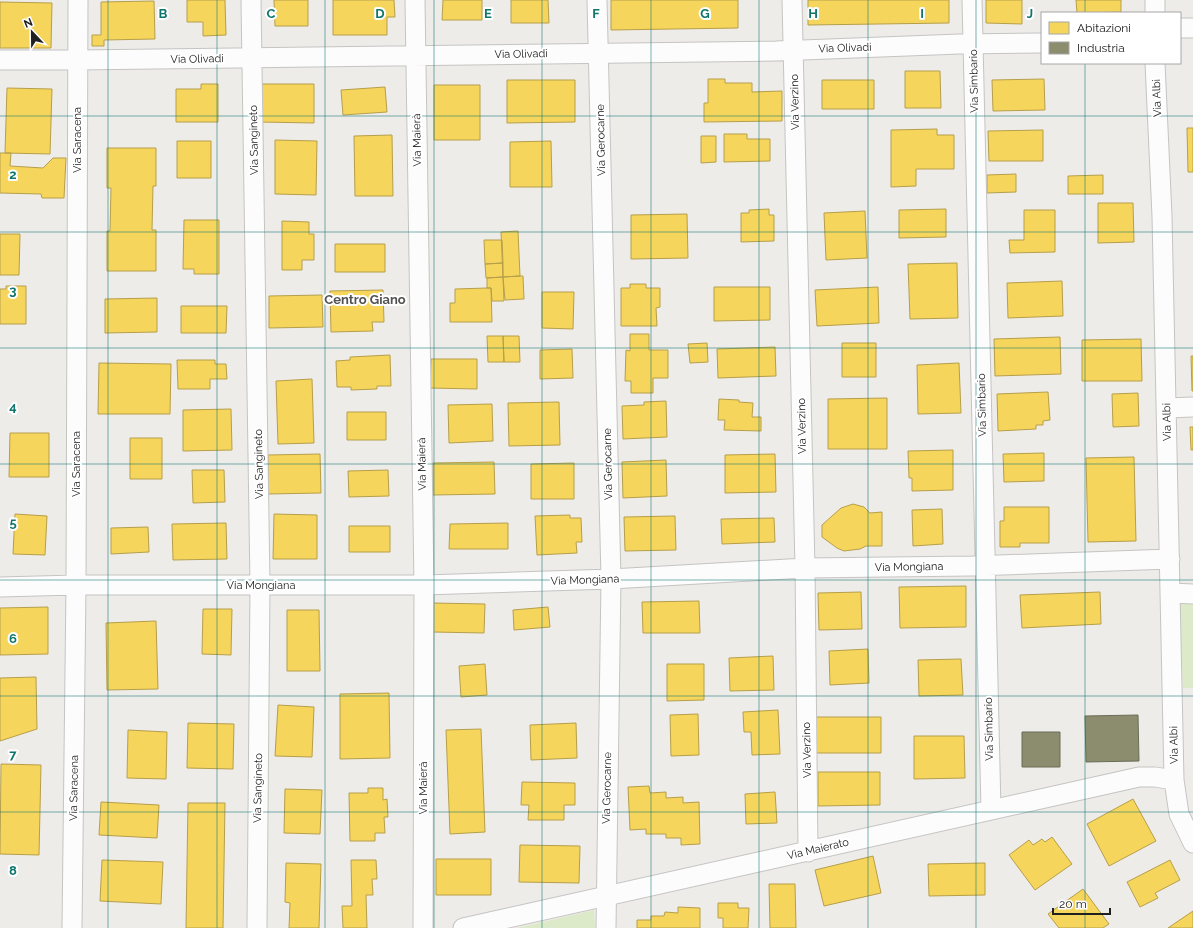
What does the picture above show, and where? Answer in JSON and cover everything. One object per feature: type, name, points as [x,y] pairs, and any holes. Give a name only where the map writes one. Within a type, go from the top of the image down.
[{"type":"street","name":"Via Saracena","points":[[72,928],[76,585],[78,0]]},
{"type":"street","name":"Via Sangineto","points":[[251,0],[260,585],[257,928]]},
{"type":"street","name":"Via Maierà","points":[[415,0],[424,585],[423,928]]},
{"type":"street","name":"Via Gerocarne","points":[[597,0],[611,579],[606,928]]},
{"type":"street","name":"Via Verzino","points":[[792,0],[805,568],[808,852]]},
{"type":"street","name":"Via Simbario","points":[[972,0],[991,810]]},
{"type":"street","points":[[1155,0],[1155,12]]},
{"type":"street","points":[[1181,28],[1193,28]]},
{"type":"street","name":"Via Olivadi","points":[[0,60],[416,56],[793,50],[973,43],[1041,43]]},
{"type":"street","name":"Via Albi","points":[[1155,64],[1162,216],[1174,780],[1177,806],[1187,817],[1193,842]]},
{"type":"street","points":[[1167,408],[1193,407]]},
{"type":"street","name":"Via Mongiana","points":[[0,587],[76,585],[424,585],[611,579],[805,568],[986,565],[1170,559]]},
{"type":"street","points":[[1171,594],[1193,594]]},
{"type":"street","name":"Via Maierato","points":[[463,928],[1139,777],[1155,777],[1174,780]]},
{"type":"green space","points":[[1179,602],[1193,602],[1193,688],[1183,688]]},
{"type":"green space","points":[[594,910],[595,928],[517,928]]},
{"type":"building: Abitazioni","points":[[187,0],[225,0],[226,35],[203,36],[203,22],[187,22]]},
{"type":"building: Abitazioni","points":[[274,0],[308,0],[308,26],[275,26]]},
{"type":"building: Abitazioni","points":[[333,0],[394,0],[395,17],[387,17],[387,35],[333,35]]},
{"type":"building: Abitazioni","points":[[443,0],[482,0],[482,20],[442,20]]},
{"type":"building: Abitazioni","points":[[511,0],[548,0],[549,23],[511,23]]},
{"type":"building: Abitazioni","points":[[611,0],[738,0],[738,28],[611,30]]},
{"type":"building: Abitazioni","points":[[808,0],[949,0],[949,23],[808,25]]},
{"type":"building: Abitazioni","points":[[986,0],[1022,0],[1022,24],[986,23]]},
{"type":"building: Abitazioni","points":[[1076,0],[1121,0],[1121,12],[1077,12]]},
{"type":"building: Abitazioni","points":[[154,1],[155,39],[104,40],[104,46],[92,46],[92,35],[101,35],[101,2]]},
{"type":"building: Abitazioni","points":[[0,2],[52,3],[51,48],[0,48]]},
{"type":"building: Abitazioni","points":[[905,71],[940,71],[941,108],[905,108]]},
{"type":"building: Abitazioni","points":[[708,79],[725,79],[725,83],[752,83],[752,92],[782,91],[782,121],[704,122],[704,103],[708,103]]},
{"type":"building: Abitazioni","points":[[1044,79],[1045,110],[993,111],[992,80]]},
{"type":"building: Abitazioni","points":[[507,80],[575,80],[575,122],[507,123]]},
{"type":"building: Abitazioni","points":[[822,80],[874,80],[874,109],[822,109]]},
{"type":"building: Abitazioni","points":[[201,84],[218,84],[218,122],[176,122],[176,89],[201,89]]},
{"type":"building: Abitazioni","points":[[261,84],[314,84],[314,123],[260,122]]},
{"type":"building: Abitazioni","points":[[434,85],[480,85],[480,140],[434,140]]},
{"type":"building: Abitazioni","points":[[385,87],[387,112],[343,115],[341,90]]},
{"type":"building: Abitazioni","points":[[7,88],[52,89],[50,154],[5,153]]},
{"type":"building: Abitazioni","points":[[1187,128],[1193,128],[1193,172],[1188,172]]},
{"type":"building: Abitazioni","points":[[937,129],[937,135],[954,135],[954,169],[916,169],[916,186],[891,187],[891,130]]},
{"type":"building: Abitazioni","points":[[1043,130],[1043,161],[989,161],[988,131]]},
{"type":"building: Abitazioni","points":[[724,134],[747,134],[747,139],[770,139],[770,161],[724,162]]},
{"type":"building: Abitazioni","points":[[392,135],[393,196],[355,196],[354,136]]},
{"type":"building: Abitazioni","points":[[701,136],[716,136],[716,162],[701,163]]},
{"type":"building: Abitazioni","points":[[275,140],[317,141],[316,195],[275,194]]},
{"type":"building: Abitazioni","points":[[177,141],[211,141],[211,178],[177,178]]},
{"type":"building: Abitazioni","points":[[551,141],[552,187],[510,187],[510,142]]},
{"type":"building: Abitazioni","points":[[107,148],[156,148],[156,186],[153,186],[152,230],[156,230],[156,271],[107,271],[107,231],[110,231],[111,188],[107,188]]},
{"type":"building: Abitazioni","points":[[0,153],[11,153],[10,166],[43,168],[53,158],[66,158],[64,198],[42,198],[41,194],[0,193]]},
{"type":"building: Abitazioni","points":[[1016,174],[1016,192],[987,193],[987,175]]},
{"type":"building: Abitazioni","points":[[1103,175],[1103,194],[1068,194],[1068,176]]},
{"type":"building: Abitazioni","points":[[1098,203],[1133,203],[1134,242],[1098,243]]},
{"type":"building: Abitazioni","points":[[769,209],[769,215],[774,215],[774,241],[741,242],[741,213],[749,213],[749,210]]},
{"type":"building: Abitazioni","points":[[946,209],[946,237],[899,238],[899,210]]},
{"type":"building: Abitazioni","points":[[1024,210],[1055,210],[1055,252],[1010,253],[1009,240],[1024,240]]},
{"type":"building: Abitazioni","points":[[865,211],[867,258],[826,260],[824,213]]},
{"type":"building: Abitazioni","points":[[687,214],[688,258],[631,259],[631,215]]},
{"type":"building: Abitazioni","points":[[184,220],[219,220],[219,274],[194,274],[194,269],[183,269]]},
{"type":"building: Abitazioni","points":[[282,221],[309,222],[309,234],[314,234],[314,260],[302,260],[302,270],[282,270]]},
{"type":"building: Abitazioni","points":[[518,231],[520,276],[503,277],[501,232]]},
{"type":"building: Abitazioni","points":[[0,234],[20,234],[19,275],[0,275]]},
{"type":"building: Abitazioni","points":[[484,240],[502,240],[503,263],[485,264]]},
{"type":"building: Abitazioni","points":[[335,244],[385,244],[385,272],[335,272]]},
{"type":"building: Abitazioni","points":[[503,263],[503,277],[486,278],[485,264]]},
{"type":"building: Abitazioni","points":[[957,263],[958,318],[910,319],[908,264]]},
{"type":"building: Abitazioni","points":[[523,276],[524,299],[505,300],[503,277]]},
{"type":"building: Abitazioni","points":[[503,277],[504,301],[492,301],[491,288],[487,288],[487,278]]},
{"type":"building: Abitazioni","points":[[1062,281],[1063,316],[1008,318],[1007,283]]},
{"type":"building: Abitazioni","points":[[630,284],[646,284],[646,288],[660,288],[660,307],[656,308],[657,326],[621,326],[621,288],[630,288]]},
{"type":"building: Abitazioni","points":[[6,286],[26,286],[26,324],[0,324],[0,289],[6,289]]},
{"type":"building: Abitazioni","points":[[714,287],[770,287],[770,320],[714,321]]},
{"type":"building: Abitazioni","points":[[878,287],[879,323],[817,326],[815,290]]},
{"type":"building: Abitazioni","points":[[491,288],[492,322],[450,322],[450,303],[455,303],[455,289]]},
{"type":"building: Abitazioni","points":[[383,290],[384,322],[372,322],[373,331],[331,332],[330,291]]},
{"type":"building: Abitazioni","points":[[542,292],[574,292],[573,329],[542,328]]},
{"type":"building: Abitazioni","points":[[322,295],[323,327],[269,328],[269,296]]},
{"type":"building: Abitazioni","points":[[157,298],[157,332],[105,333],[105,299]]},
{"type":"building: Abitazioni","points":[[181,306],[227,306],[226,333],[181,333]]},
{"type":"building: Abitazioni","points":[[630,334],[649,334],[649,350],[668,350],[668,378],[653,378],[653,393],[631,393],[631,381],[625,381],[626,350],[630,351]]},
{"type":"building: Abitazioni","points":[[487,336],[503,336],[504,362],[488,362]]},
{"type":"building: Abitazioni","points":[[503,336],[519,336],[520,362],[504,362]]},
{"type":"building: Abitazioni","points":[[1060,337],[1061,374],[995,376],[994,339]]},
{"type":"building: Abitazioni","points":[[1141,339],[1142,381],[1082,381],[1082,340]]},
{"type":"building: Abitazioni","points":[[707,343],[708,362],[690,363],[688,344]]},
{"type":"building: Abitazioni","points":[[842,343],[876,343],[876,377],[842,377]]},
{"type":"building: Abitazioni","points":[[775,347],[776,376],[718,378],[717,349]]},
{"type":"building: Abitazioni","points":[[572,349],[573,378],[540,379],[540,350]]},
{"type":"building: Abitazioni","points":[[390,355],[391,386],[377,386],[377,389],[351,390],[351,387],[337,387],[336,361],[350,360],[350,357]]},
{"type":"building: Abitazioni","points":[[1191,356],[1193,356],[1193,391],[1192,391]]},
{"type":"building: Abitazioni","points":[[431,359],[477,359],[477,389],[430,388]]},
{"type":"building: Abitazioni","points":[[177,360],[215,360],[215,364],[226,364],[227,379],[210,379],[210,389],[178,389]]},
{"type":"building: Abitazioni","points":[[99,363],[171,364],[170,414],[98,414]]},
{"type":"building: Abitazioni","points":[[959,363],[961,413],[918,414],[917,365]]},
{"type":"building: Abitazioni","points":[[312,379],[314,443],[278,444],[276,381]]},
{"type":"building: Abitazioni","points":[[1048,392],[1050,420],[1043,421],[1043,425],[1036,425],[1036,429],[998,431],[997,394]]},
{"type":"building: Abitazioni","points":[[1138,393],[1139,426],[1113,427],[1112,394]]},
{"type":"building: Abitazioni","points":[[887,398],[887,449],[828,449],[828,399]]},
{"type":"building: Abitazioni","points":[[719,399],[739,400],[739,402],[753,403],[752,417],[761,417],[761,431],[724,430],[725,420],[718,420]]},
{"type":"building: Abitazioni","points":[[666,401],[667,437],[623,439],[622,406],[644,405],[644,402]]},
{"type":"building: Abitazioni","points":[[559,402],[560,445],[509,446],[508,403]]},
{"type":"building: Abitazioni","points":[[492,404],[493,441],[449,443],[448,405]]},
{"type":"building: Abitazioni","points":[[231,409],[232,450],[183,451],[183,410]]},
{"type":"building: Abitazioni","points":[[347,412],[386,412],[386,440],[347,440]]},
{"type":"building: Abitazioni","points":[[1190,427],[1193,427],[1193,450],[1191,450]]},
{"type":"building: Abitazioni","points":[[10,433],[49,433],[49,477],[9,477]]},
{"type":"building: Abitazioni","points":[[130,438],[162,438],[162,479],[130,479]]},
{"type":"building: Abitazioni","points":[[953,450],[953,490],[912,491],[912,478],[909,478],[908,451]]},
{"type":"building: Abitazioni","points":[[1044,453],[1044,481],[1004,482],[1003,454]]},
{"type":"building: Abitazioni","points":[[320,454],[321,493],[268,494],[268,455]]},
{"type":"building: Abitazioni","points":[[775,454],[776,492],[725,493],[725,455]]},
{"type":"building: Abitazioni","points":[[1134,457],[1136,541],[1088,542],[1086,458]]},
{"type":"building: Abitazioni","points":[[666,460],[667,496],[623,498],[622,462]]},
{"type":"building: Abitazioni","points":[[494,462],[495,494],[433,495],[433,463]]},
{"type":"building: Abitazioni","points":[[574,463],[574,499],[531,499],[531,464]]},
{"type":"building: Abitazioni","points":[[192,470],[224,470],[225,502],[193,503]]},
{"type":"building: Abitazioni","points":[[388,470],[389,496],[349,497],[348,471]]},
{"type":"building: Abitazioni","points":[[853,504],[864,507],[870,513],[882,512],[882,546],[866,546],[860,549],[844,551],[837,548],[822,537],[822,525],[841,508]]},
{"type":"building: Abitazioni","points":[[1004,507],[1049,507],[1049,543],[1020,543],[1020,547],[1000,547],[1000,521],[1004,521]]},
{"type":"building: Abitazioni","points":[[942,509],[943,544],[913,546],[912,510]]},
{"type":"building: Abitazioni","points":[[15,514],[47,516],[45,555],[13,554]]},
{"type":"building: Abitazioni","points":[[274,514],[317,515],[317,559],[273,559]]},
{"type":"building: Abitazioni","points":[[570,515],[570,518],[581,518],[582,542],[576,542],[577,553],[537,555],[535,516]]},
{"type":"building: Abitazioni","points":[[675,516],[676,550],[625,551],[624,517]]},
{"type":"building: Abitazioni","points":[[774,518],[775,542],[722,544],[721,519]]},
{"type":"building: Abitazioni","points":[[226,523],[227,559],[173,560],[172,524]]},
{"type":"building: Abitazioni","points":[[508,523],[508,549],[449,549],[450,524]]},
{"type":"building: Abitazioni","points":[[349,526],[390,526],[390,552],[349,552]]},
{"type":"building: Abitazioni","points":[[148,527],[149,552],[111,554],[111,528]]},
{"type":"building: Abitazioni","points":[[966,586],[966,627],[900,628],[899,587]]},
{"type":"building: Abitazioni","points":[[861,592],[862,629],[819,630],[818,593]]},
{"type":"building: Abitazioni","points":[[1100,592],[1101,624],[1022,628],[1020,595]]},
{"type":"building: Abitazioni","points":[[699,601],[700,633],[643,633],[642,602]]},
{"type":"building: Abitazioni","points":[[433,603],[485,604],[484,633],[433,632]]},
{"type":"building: Abitazioni","points":[[48,607],[48,654],[0,655],[0,608]]},
{"type":"building: Abitazioni","points":[[548,607],[550,627],[514,630],[513,610]]},
{"type":"building: Abitazioni","points":[[203,609],[232,609],[231,655],[202,654]]},
{"type":"building: Abitazioni","points":[[287,610],[319,610],[320,671],[287,671]]},
{"type":"building: Abitazioni","points":[[156,621],[158,689],[107,690],[106,623]]},
{"type":"building: Abitazioni","points":[[868,649],[869,683],[830,685],[829,651]]},
{"type":"building: Abitazioni","points":[[773,656],[774,690],[730,691],[729,658]]},
{"type":"building: Abitazioni","points":[[961,659],[963,695],[919,696],[918,660]]},
{"type":"building: Abitazioni","points":[[485,664],[487,695],[461,697],[459,666]]},
{"type":"building: Abitazioni","points":[[667,664],[704,664],[704,700],[667,701]]},
{"type":"building: Abitazioni","points":[[36,677],[37,729],[0,741],[0,678]]},
{"type":"building: Abitazioni","points":[[389,693],[390,758],[340,759],[340,694]]},
{"type":"building: Abitazioni","points":[[278,705],[314,707],[312,757],[275,756]]},
{"type":"building: Abitazioni","points":[[778,710],[780,754],[752,755],[751,732],[744,732],[743,712]]},
{"type":"building: Abitazioni","points":[[698,714],[699,755],[671,756],[670,715]]},
{"type":"building: Abitazioni","points":[[816,717],[881,717],[881,753],[816,753]]},
{"type":"building: Abitazioni","points":[[188,723],[234,724],[233,769],[187,768]]},
{"type":"building: Abitazioni","points":[[576,723],[577,758],[531,760],[530,725]]},
{"type":"building: Abitazioni","points":[[481,729],[485,832],[450,834],[446,730]]},
{"type":"building: Abitazioni","points":[[128,730],[167,732],[166,779],[127,778]]},
{"type":"building: Abitazioni","points":[[914,736],[964,736],[965,778],[914,779]]},
{"type":"building: Abitazioni","points":[[1,764],[41,765],[39,855],[0,854]]},
{"type":"building: Abitazioni","points":[[818,772],[880,772],[880,805],[818,806]]},
{"type":"building: Abitazioni","points":[[522,782],[575,783],[575,805],[564,805],[564,820],[528,820],[529,805],[521,805]]},
{"type":"building: Abitazioni","points":[[649,786],[650,793],[666,792],[666,798],[683,797],[683,803],[699,802],[700,844],[681,845],[681,838],[666,838],[666,834],[646,834],[646,829],[630,830],[628,787]]},
{"type":"building: Abitazioni","points":[[368,788],[383,788],[383,800],[387,799],[388,817],[384,817],[385,833],[375,833],[375,841],[350,841],[349,793],[368,793]]},
{"type":"building: Abitazioni","points":[[285,789],[322,790],[320,834],[284,833]]},
{"type":"building: Abitazioni","points":[[775,792],[777,823],[746,824],[745,794]]},
{"type":"building: Abitazioni","points":[[1133,799],[1156,841],[1109,866],[1087,824]]},
{"type":"building: Abitazioni","points":[[101,802],[159,805],[157,838],[99,835]]},
{"type":"building: Abitazioni","points":[[188,803],[225,803],[223,928],[186,928]]},
{"type":"building: Abitazioni","points":[[1052,837],[1072,864],[1035,890],[1009,855],[1029,840],[1033,845],[1042,839],[1045,842]]},
{"type":"building: Abitazioni","points":[[520,845],[580,846],[579,883],[519,882]]},
{"type":"building: Abitazioni","points":[[873,856],[881,893],[824,906],[815,870]]},
{"type":"building: Abitazioni","points":[[436,859],[491,859],[491,895],[436,895]]},
{"type":"building: Abitazioni","points":[[102,860],[163,862],[161,904],[100,901]]},
{"type":"building: Abitazioni","points":[[351,860],[376,860],[377,879],[372,879],[373,895],[366,895],[367,928],[343,928],[342,906],[352,906]]},
{"type":"building: Abitazioni","points":[[1170,860],[1180,880],[1155,893],[1158,898],[1140,907],[1127,882]]},
{"type":"building: Abitazioni","points":[[286,863],[321,864],[319,928],[289,928],[290,903],[285,902]]},
{"type":"building: Abitazioni","points":[[985,863],[985,895],[929,896],[928,864]]},
{"type":"building: Abitazioni","points":[[769,884],[795,884],[796,928],[770,928]]},
{"type":"building: Abitazioni","points":[[1083,889],[1109,924],[1103,928],[1059,928],[1048,914]]},
{"type":"building: Abitazioni","points":[[718,903],[738,903],[738,908],[749,908],[748,928],[723,928],[723,918],[718,918]]},
{"type":"building: Abitazioni","points":[[678,907],[700,908],[700,928],[637,928],[637,920],[651,920],[651,916],[664,916],[665,912],[678,913]]},
{"type":"building: Abitazioni","points":[[1193,911],[1193,928],[1168,928]]},
{"type":"building: Industria","points":[[1138,715],[1139,761],[1086,762],[1085,716]]},
{"type":"building: Industria","points":[[1022,732],[1060,732],[1060,767],[1022,767]]},
{"type":"district","name":"Centro Giano","points":[[365,299]]}]
